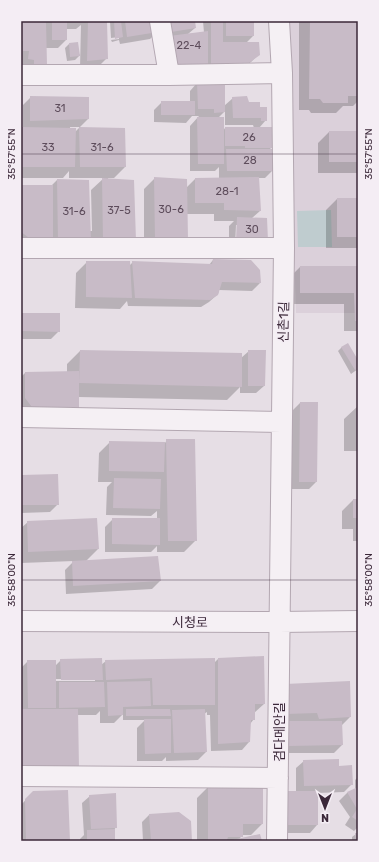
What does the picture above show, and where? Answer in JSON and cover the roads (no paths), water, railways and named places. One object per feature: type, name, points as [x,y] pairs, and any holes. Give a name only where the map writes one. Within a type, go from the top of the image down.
[{"type":"street","points":[[160,21],[169,75]]},
{"type":"street","name":"신촌1길","points":[[279,21],[282,73],[284,248],[279,622]]},
{"type":"street","points":[[21,75],[282,73]]},
{"type":"street","points":[[21,248],[284,248]]},
{"type":"street","points":[[21,417],[281,422]]},
{"type":"street","name":"시청로","points":[[21,621],[358,621]]},
{"type":"street","name":"검다메안길","points":[[277,841],[279,622]]},
{"type":"street","points":[[21,776],[278,778]]}]
